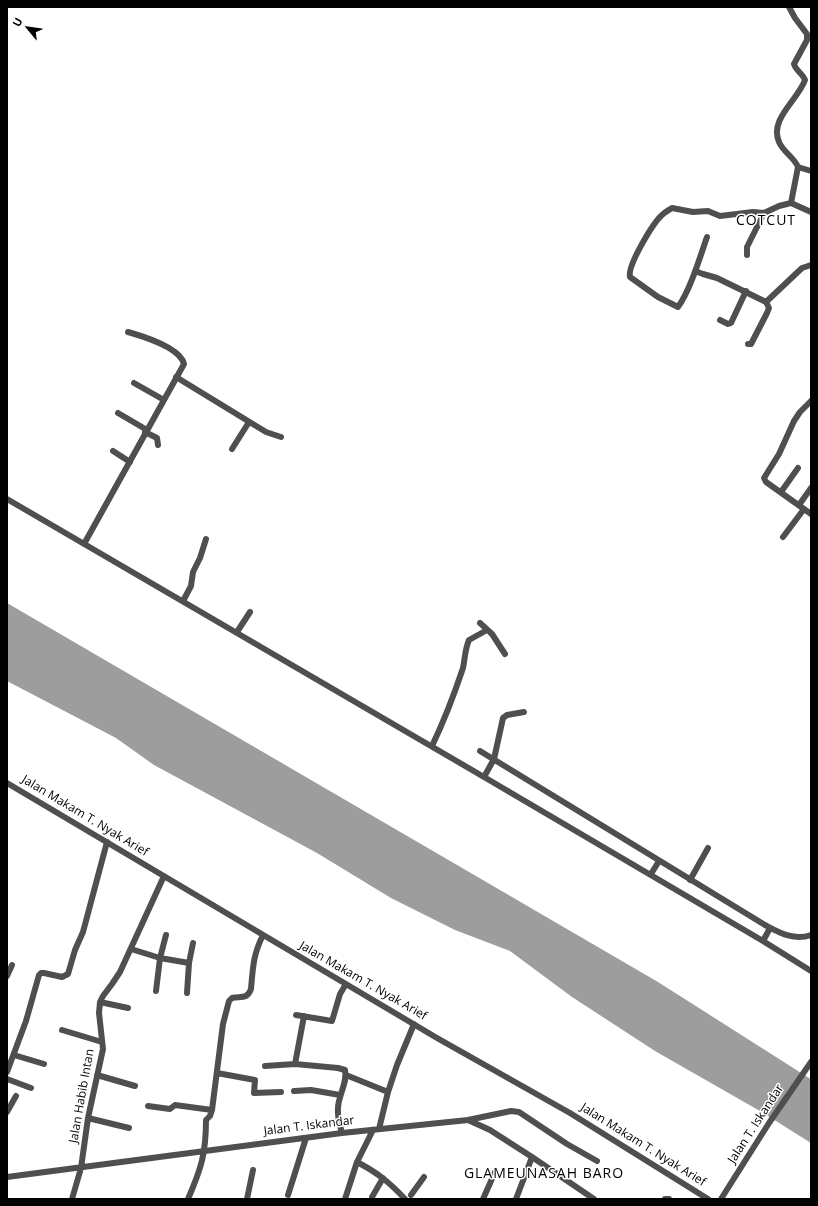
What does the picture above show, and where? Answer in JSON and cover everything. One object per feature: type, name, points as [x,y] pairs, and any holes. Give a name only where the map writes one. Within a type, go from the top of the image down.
[{"type":"street","points":[[789,7],[807,34],[806,40],[794,64],[795,68],[805,80],[779,121],[777,131],[780,145],[796,162],[798,167],[791,203]]},
{"type":"street","points":[[798,167],[811,171]]},
{"type":"street","points":[[707,237],[695,271],[678,307],[654,294],[632,279],[629,274],[636,255],[659,218],[672,208],[693,212],[708,212],[720,216],[754,212],[764,213],[779,206],[791,203],[811,212]]},
{"type":"street","points":[[747,255],[747,248],[764,213]]},
{"type":"street","points":[[766,302],[802,268],[811,265]]},
{"type":"street","points":[[695,271],[717,278],[766,302],[768,311],[752,344],[748,344]]},
{"type":"street","points":[[720,320],[728,324],[731,323],[746,291]]},
{"type":"street","points":[[86,541],[184,364],[182,359],[170,349],[158,342],[128,332]]},
{"type":"street","points":[[176,377],[266,432],[281,437]]},
{"type":"street","points":[[134,383],[164,400]]},
{"type":"street","points":[[811,401],[800,412],[794,421],[779,454],[764,478],[766,482],[811,514]]},
{"type":"street","points":[[118,413],[157,438],[158,445]]},
{"type":"street","points":[[232,449],[249,422]]},
{"type":"street","points":[[113,451],[130,462]]},
{"type":"street","points":[[781,492],[798,468]]},
{"type":"street","points":[[783,537],[802,507],[811,488]]},
{"type":"street","points":[[7,499],[86,541],[237,632],[652,872],[811,971]]},
{"type":"street","points":[[184,599],[191,586],[192,572],[200,558],[206,539]]},
{"type":"street","points":[[237,632],[250,612]]},
{"type":"street","points":[[480,623],[492,634],[505,654]]},
{"type":"street","points":[[432,746],[451,702],[463,667],[465,652],[469,640],[487,630]]},
{"type":"street","points":[[485,775],[493,760],[503,718],[507,715],[524,712]]},
{"type":"street","points":[[480,751],[659,862],[770,928],[795,937],[811,935]]},
{"type":"street","name":"Jalan Makam T. Nyak Arief","points":[[7,783],[414,1024],[570,1112],[708,1199]]},
{"type":"street","points":[[7,1072],[26,1022],[39,975],[44,973],[62,977],[68,974],[75,950],[83,932],[107,842]]},
{"type":"street","points":[[690,880],[708,848]]},
{"type":"street","points":[[652,872],[659,862]]},
{"type":"street","points":[[128,1008],[100,1002],[120,972],[164,876]]},
{"type":"street","points":[[763,941],[770,928]]},
{"type":"street","points":[[156,991],[160,958],[166,935]]},
{"type":"street","points":[[188,1199],[201,1168],[205,1151],[206,1120],[210,1116],[212,1110],[223,1024],[229,1001],[232,998],[248,996],[250,993],[256,948],[263,935]]},
{"type":"street","points":[[187,993],[189,963],[193,943]]},
{"type":"street","points":[[131,949],[160,958],[189,963]]},
{"type":"street","points":[[7,976],[12,965]]},
{"type":"street","points":[[296,1015],[332,1021],[340,994],[346,984]]},
{"type":"street","name":"Jalan Habib Intan","points":[[72,1199],[81,1168],[88,1118],[103,1049],[99,1013],[100,1002]]},
{"type":"street","points":[[295,1064],[304,1016]]},
{"type":"street","points":[[344,1199],[357,1162],[376,1129],[396,1065],[414,1024]]},
{"type":"street","points":[[62,1030],[102,1042]]},
{"type":"street","points":[[14,1055],[44,1064]]},
{"type":"street","name":"Jalan T. Iskandar","points":[[721,1199],[811,1062]]},
{"type":"street","points":[[265,1066],[295,1064],[341,1069],[344,1070],[346,1075],[388,1092]]},
{"type":"street","points":[[217,1073],[255,1080],[254,1093],[281,1092]]},
{"type":"street","points":[[97,1075],[135,1086]]},
{"type":"street","points":[[342,1133],[338,1120],[338,1108],[346,1075]]},
{"type":"street","points":[[7,1079],[31,1088]]},
{"type":"street","points":[[294,1091],[311,1090],[340,1095]]},
{"type":"street","points":[[7,1112],[16,1096]]},
{"type":"street","points":[[148,1106],[170,1109],[175,1105],[212,1110]]},
{"type":"street","name":"Jalan T. Iskandar","points":[[7,1178],[342,1133],[468,1120],[511,1112],[519,1112],[567,1144],[597,1161]]},
{"type":"street","points":[[88,1118],[128,1128]]},
{"type":"street","points":[[468,1120],[490,1130],[594,1199]]},
{"type":"street","points":[[288,1194],[306,1138]]},
{"type":"street","points":[[517,1199],[532,1157]]},
{"type":"street","points":[[357,1162],[374,1171],[410,1198],[424,1177]]},
{"type":"street","points":[[247,1199],[254,1170]]},
{"type":"street","points":[[483,1199],[495,1172]]},
{"type":"street","points":[[372,1197],[383,1178]]},
{"type":"shaded area","points":[[7,603],[658,982],[811,1079],[811,1143],[760,1111],[655,1051],[572,997],[510,951],[455,930],[391,898],[317,853],[154,765],[116,738],[7,681]]},
{"type":"district","name":"COTCUT","points":[[766,221]]},
{"type":"district","name":"GLAMEUNASAH BARO","points":[[544,1174]]}]
